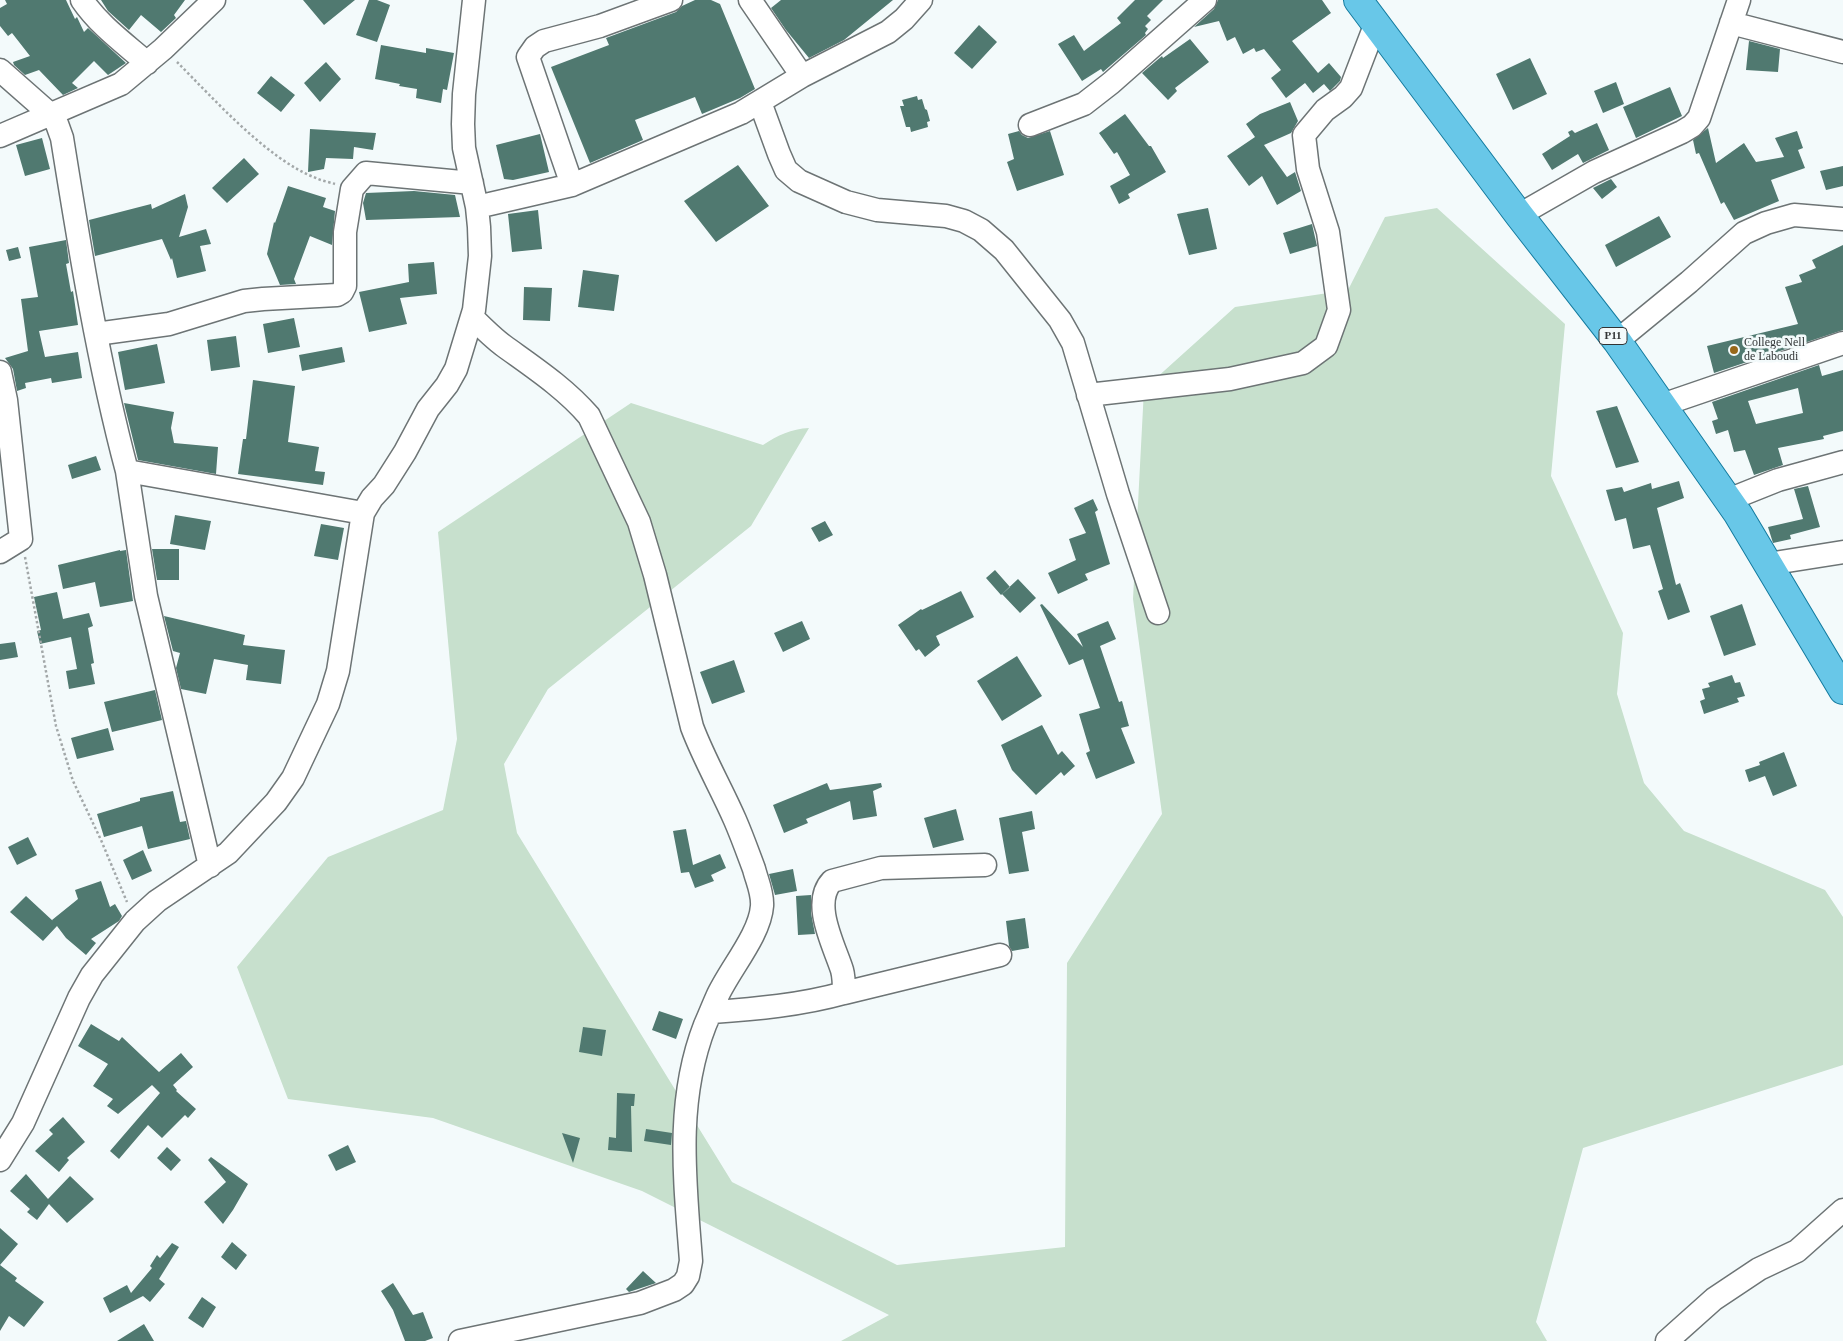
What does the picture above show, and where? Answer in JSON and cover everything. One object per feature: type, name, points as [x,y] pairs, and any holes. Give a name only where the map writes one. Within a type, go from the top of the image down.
[{"type":"main road","name":"P11","points":[[1358,0],[1519,214],[1617,340],[1728,500],[1843,690]]},
{"type":"street","points":[[82,0],[91,13],[104,26],[155,56]]},
{"type":"street","points":[[0,136],[120,84],[155,56],[214,0]]},
{"type":"street","points":[[0,1160],[23,1123],[88,982],[135,921],[157,901],[228,853],[276,802],[293,778],[328,704],[338,671],[363,513],[372,498],[384,485],[405,452],[428,409],[447,385],[456,369],[472,317],[477,292],[480,256],[477,207],[464,148],[463,124],[474,0]]},
{"type":"street","points":[[572,185],[528,57],[535,47],[544,42],[600,26],[671,0]]},
{"type":"street","points":[[750,0],[802,76]]},
{"type":"street","points":[[477,207],[572,185],[741,113],[802,76],[888,32],[904,19],[921,0]]},
{"type":"street","points":[[1030,125],[1084,104],[1111,84],[1204,0]]},
{"type":"street","points":[[1519,214],[1594,172],[1692,126],[1699,118],[1738,0]]},
{"type":"street","points":[[1088,395],[1230,379],[1303,363],[1326,346],[1339,310],[1328,232],[1308,169],[1304,135],[1325,110],[1344,97],[1351,88],[1376,23]]},
{"type":"street","points":[[1731,23],[1843,52]]},
{"type":"street","points":[[0,70],[51,115],[57,124],[62,138],[110,407],[127,471],[146,596],[210,866]]},
{"type":"street","points":[[760,102],[786,170],[798,181],[846,202],[877,210],[946,216],[964,221],[982,230],[1004,250],[1060,320],[1073,343],[1118,494],[1158,613]]},
{"type":"street","points":[[96,334],[170,324],[244,302],[263,299],[337,295],[342,292],[345,286],[345,232],[352,189],[366,173],[472,183]]},
{"type":"street","points":[[1617,340],[1689,282],[1744,233],[1766,223],[1794,215],[1843,219]]},
{"type":"street","points":[[460,1341],[640,1303],[674,1290],[688,1276],[691,1261],[683,1163],[686,1105],[692,1069],[705,1024],[712,1012],[717,997],[758,925],[762,907],[762,894],[739,829],[700,750],[692,727],[655,575],[639,522],[589,416],[579,405],[526,361],[502,345],[472,317]]},
{"type":"street","points":[[1662,405],[1843,343]]},
{"type":"street","points":[[0,372],[6,400],[21,539],[0,552]]},
{"type":"street","points":[[1728,500],[1778,480],[1843,462]]},
{"type":"street","points":[[127,471],[363,513]]},
{"type":"street","points":[[1768,564],[1843,552]]},
{"type":"street","points":[[844,993],[842,972],[824,913],[824,899],[827,886],[832,881],[881,868],[985,865]]},
{"type":"street","points":[[712,1012],[756,1009],[809,1001],[1000,955]]},
{"type":"street","points":[[1667,1341],[1714,1299],[1759,1269],[1797,1251],[1843,1210]]},
{"type":"path","points":[[155,56],[282,160],[315,178],[352,189]]},
{"type":"path","points":[[21,539],[56,726],[73,781],[101,840],[135,921]]},
{"type":"green space","points":[[1437,208],[1565,324],[1551,476],[1623,633],[1617,694],[1644,783],[1684,831],[1825,890],[1843,917],[1843,1065],[1583,1148],[1536,1322],[1547,1341],[841,1341],[889,1315],[642,1191],[433,1118],[288,1099],[237,967],[328,857],[443,810],[457,739],[438,532],[631,403],[763,445],[785,433],[809,428],[751,526],[548,689],[504,764],[517,833],[732,1182],[897,1265],[1065,1247],[1067,963],[1162,814],[1133,599],[1144,389],[1235,307],[1348,290],[1385,217]]},
{"type":"building","points":[[5,0],[66,0],[84,32],[88,28],[126,63],[108,75],[94,61],[72,83],[78,88],[63,95],[39,70],[25,75],[14,65],[13,62],[30,56],[12,33],[8,36],[0,26],[0,8],[7,4]]},
{"type":"building","points":[[101,0],[185,0],[174,15],[176,18],[161,32],[141,15],[129,30],[108,11]]},
{"type":"building","points":[[303,0],[355,0],[324,25]]},
{"type":"building","points":[[369,0],[377,0],[390,5],[377,42],[356,35]]},
{"type":"building","points":[[695,0],[711,0],[720,4],[755,89],[740,98],[702,114],[695,97],[635,120],[643,140],[590,163],[551,67],[609,45],[606,38],[676,12],[682,6]]},
{"type":"building","points":[[781,0],[893,0],[844,40],[809,58],[771,8]]},
{"type":"building","points":[[1135,0],[1163,0],[1147,16],[1151,20],[1145,26],[1148,29],[1145,33],[1146,35],[1103,72],[1101,69],[1082,81],[1058,44],[1074,35],[1084,51],[1121,23],[1117,18]]},
{"type":"building","points":[[1218,0],[1322,0],[1331,13],[1292,41],[1318,73],[1329,63],[1341,77],[1340,81],[1330,91],[1324,84],[1313,93],[1305,83],[1286,98],[1271,78],[1281,70],[1264,49],[1256,52],[1254,48],[1243,54],[1235,37],[1227,41],[1219,21],[1194,27],[1214,9]]},
{"type":"building","points":[[979,25],[997,42],[972,69],[954,53]]},
{"type":"building","points":[[1190,39],[1209,62],[1175,88],[1177,91],[1168,100],[1142,73],[1162,56],[1163,58]]},
{"type":"building","points":[[1749,41],[1780,49],[1778,72],[1746,70]]},
{"type":"building","points":[[381,45],[426,53],[426,48],[454,53],[447,90],[443,89],[441,103],[416,98],[417,89],[375,79]]},
{"type":"building","points":[[1530,58],[1547,94],[1513,110],[1496,74]]},
{"type":"building","points":[[326,62],[341,79],[320,102],[304,83]]},
{"type":"building","points":[[271,76],[295,95],[281,112],[257,93]]},
{"type":"building","points":[[1616,82],[1624,104],[1603,113],[1594,91]]},
{"type":"building","points":[[1670,87],[1682,116],[1636,138],[1623,107]]},
{"type":"building","points":[[917,96],[918,100],[922,99],[930,121],[927,122],[928,127],[911,132],[910,127],[906,127],[900,106],[904,106],[902,100]]},
{"type":"building","points":[[1290,102],[1298,121],[1291,133],[1264,145],[1287,177],[1295,172],[1301,191],[1277,205],[1262,176],[1249,186],[1227,156],[1255,137],[1246,124],[1260,114]]},
{"type":"building","points":[[1125,114],[1149,146],[1151,146],[1166,172],[1128,194],[1130,198],[1119,204],[1110,186],[1130,175],[1117,152],[1114,154],[1099,133]]},
{"type":"building","points":[[1597,123],[1609,150],[1583,163],[1578,154],[1552,170],[1542,154],[1570,136],[1568,132],[1572,130],[1575,133]]},
{"type":"building","points":[[1708,128],[1716,163],[1744,143],[1756,162],[1784,157],[1775,138],[1797,131],[1803,148],[1798,150],[1805,168],[1771,180],[1779,201],[1734,220],[1724,202],[1721,204],[1699,153],[1696,154],[1693,140]]},
{"type":"building","points":[[310,129],[376,133],[373,150],[354,147],[353,159],[326,158],[324,169],[308,172]]},
{"type":"building","points":[[1019,131],[1028,138],[1050,131],[1064,175],[1017,191],[1007,162],[1014,159],[1008,134]]},
{"type":"building","points":[[540,134],[549,172],[513,180],[504,179],[496,145]]},
{"type":"building","points":[[42,138],[50,169],[25,176],[16,145]]},
{"type":"building","points":[[244,158],[259,174],[227,203],[212,188]]},
{"type":"building","points":[[738,165],[769,206],[716,242],[684,201]]},
{"type":"building","points":[[1843,166],[1843,186],[1826,190],[1820,171]]},
{"type":"building","points":[[1611,179],[1617,187],[1602,199],[1593,188]]},
{"type":"building","points":[[288,186],[326,198],[323,207],[335,211],[332,245],[310,236],[294,279],[296,284],[280,285],[267,254],[274,222]]},
{"type":"building","points":[[414,191],[455,195],[460,217],[366,220],[363,203],[366,193]]},
{"type":"building","points":[[185,194],[188,207],[179,237],[206,229],[211,244],[200,246],[206,271],[177,278],[172,258],[171,260],[162,239],[95,256],[89,220],[151,204],[152,209]]},
{"type":"building","points":[[1208,208],[1217,249],[1189,255],[1177,214]]},
{"type":"building","points":[[538,210],[542,249],[512,252],[508,214]]},
{"type":"building","points":[[1659,216],[1671,237],[1616,267],[1605,245]]},
{"type":"building","points":[[1312,224],[1317,246],[1290,254],[1283,233]]},
{"type":"building","points":[[66,240],[69,263],[66,264],[71,292],[73,291],[78,325],[39,331],[45,357],[78,352],[82,378],[52,383],[51,378],[25,383],[26,388],[17,391],[13,369],[5,358],[28,351],[21,299],[38,297],[29,247]]},
{"type":"building","points":[[1843,245],[1843,330],[1714,373],[1707,346],[1798,324],[1785,287],[1802,282],[1799,275],[1816,268],[1812,260]]},
{"type":"building","points":[[18,247],[21,258],[9,261],[6,250]]},
{"type":"building","points":[[434,262],[437,294],[400,298],[407,324],[369,332],[359,292],[409,282],[408,264]]},
{"type":"building","points":[[583,270],[619,275],[614,311],[578,307]]},
{"type":"building","points":[[524,287],[552,288],[550,321],[523,320]]},
{"type":"building","points":[[294,318],[300,347],[268,353],[263,324]]},
{"type":"building","points":[[236,336],[240,367],[211,371],[207,340]]},
{"type":"building","points":[[157,344],[165,383],[125,390],[118,352]]},
{"type":"building","points":[[342,347],[345,362],[302,371],[299,355]]},
{"type":"building","points":[[1819,365],[1822,376],[1843,370],[1843,431],[1823,436],[1824,439],[1778,448],[1783,465],[1754,475],[1745,450],[1734,452],[1728,430],[1716,434],[1712,421],[1718,419],[1712,402]],"holes":[[[1798,388],[1803,413],[1756,424],[1748,401]]]},
{"type":"building","points":[[253,380],[295,386],[288,442],[319,447],[315,471],[325,472],[323,485],[238,474],[243,439],[246,439]]},
{"type":"building","points":[[124,403],[174,412],[171,428],[174,443],[218,447],[216,474],[138,460]]},
{"type":"building","points":[[1617,406],[1639,462],[1616,468],[1596,411]]},
{"type":"building","points":[[96,456],[101,470],[72,479],[68,465]]},
{"type":"building","points":[[1679,481],[1684,498],[1657,508],[1676,585],[1680,583],[1690,612],[1668,620],[1658,591],[1663,589],[1650,545],[1633,549],[1626,518],[1615,521],[1606,490],[1622,487],[1624,492],[1651,483],[1652,489]]},
{"type":"building","points":[[1808,486],[1820,527],[1790,535],[1791,539],[1773,543],[1768,527],[1803,519],[1794,489]]},
{"type":"building","points":[[1093,499],[1098,510],[1095,512],[1110,564],[1085,574],[1088,580],[1058,594],[1048,573],[1076,560],[1069,539],[1086,533],[1074,508]]},
{"type":"building","points":[[175,515],[211,521],[205,550],[170,544]]},
{"type":"building","points":[[825,521],[833,535],[819,542],[811,528]]},
{"type":"building","points":[[321,524],[344,528],[338,560],[314,556]]},
{"type":"building","points":[[152,549],[179,549],[179,580],[157,580]]},
{"type":"building","points":[[126,550],[133,601],[100,607],[95,582],[63,589],[58,565]]},
{"type":"building","points":[[995,570],[1010,587],[1001,595],[986,578]]},
{"type":"building","points":[[1018,579],[1036,598],[1020,613],[1002,594]]},
{"type":"building","points":[[961,591],[974,617],[936,636],[940,645],[925,657],[919,649],[916,651],[898,625],[921,609]]},
{"type":"building","points":[[57,592],[63,619],[89,613],[93,626],[88,628],[94,663],[91,664],[95,684],[69,689],[66,671],[77,669],[71,637],[40,644],[37,631],[41,630],[34,597]]},
{"type":"building","points":[[1042,604],[1083,647],[1077,634],[1108,621],[1116,639],[1100,646],[1119,702],[1122,701],[1129,726],[1121,728],[1135,763],[1096,779],[1086,753],[1090,751],[1079,714],[1100,708],[1083,659],[1069,665],[1040,605]]},
{"type":"building","points":[[1742,604],[1756,645],[1724,656],[1710,616]]},
{"type":"building","points":[[164,616],[245,635],[243,645],[285,650],[281,684],[246,680],[248,665],[214,659],[206,694],[181,689],[176,668],[180,653],[173,651]]},
{"type":"building","points":[[802,621],[810,639],[783,652],[774,633]]},
{"type":"building","points":[[15,642],[18,657],[0,660],[0,644]]},
{"type":"building","points":[[1017,656],[1042,696],[1002,721],[977,681]]},
{"type":"building","points":[[734,660],[745,692],[712,704],[700,672]]},
{"type":"building","points":[[1732,675],[1735,683],[1740,682],[1745,696],[1737,698],[1739,702],[1704,714],[1700,701],[1705,699],[1702,689],[1710,687],[1708,683]]},
{"type":"building","points":[[155,690],[162,720],[112,732],[104,702]]},
{"type":"building","points":[[1042,725],[1058,755],[1062,751],[1075,766],[1064,776],[1061,772],[1036,795],[1012,770],[1001,745]]},
{"type":"building","points":[[108,728],[114,750],[77,759],[71,738]]},
{"type":"building","points":[[1784,752],[1797,786],[1773,796],[1765,776],[1749,782],[1745,770],[1760,765],[1759,762]]},
{"type":"building","points":[[827,783],[830,790],[881,783],[882,787],[873,791],[877,816],[853,820],[850,801],[806,819],[808,823],[784,833],[773,805]]},
{"type":"building","points":[[173,791],[180,822],[186,821],[190,839],[148,849],[142,826],[104,837],[97,814],[140,801],[140,798]]},
{"type":"building","points":[[956,809],[964,840],[933,848],[924,818]]},
{"type":"building","points":[[1032,811],[1035,829],[1022,832],[1029,871],[1009,874],[999,818]]},
{"type":"building","points":[[686,829],[693,865],[720,854],[726,868],[711,875],[714,881],[695,888],[689,872],[681,873],[673,831]]},
{"type":"building","points":[[28,837],[37,855],[17,865],[8,847]]},
{"type":"building","points":[[143,850],[152,871],[132,880],[123,860]]},
{"type":"building","points":[[793,869],[797,891],[775,895],[769,874]]},
{"type":"building","points":[[101,881],[110,907],[115,904],[122,916],[119,921],[91,939],[96,943],[86,955],[66,938],[57,926],[43,941],[10,912],[26,896],[53,921],[78,899],[75,890]]},
{"type":"building","points":[[811,895],[811,913],[815,934],[798,935],[796,896]]},
{"type":"building","points":[[1025,918],[1029,948],[1012,951],[1009,946],[1006,921]]},
{"type":"building","points":[[659,1011],[683,1019],[676,1039],[652,1030]]},
{"type":"building","points":[[91,1024],[119,1041],[122,1037],[159,1072],[181,1053],[193,1067],[173,1085],[176,1091],[196,1109],[188,1118],[185,1115],[162,1138],[148,1125],[119,1159],[110,1151],[160,1093],[152,1085],[118,1114],[107,1106],[113,1099],[93,1086],[108,1064],[78,1046]]},
{"type":"building","points":[[583,1027],[606,1030],[602,1056],[579,1052]]},
{"type":"building","points":[[617,1093],[635,1094],[634,1106],[631,1106],[632,1152],[608,1150],[609,1137],[616,1138]]},
{"type":"building","points":[[63,1117],[85,1142],[67,1158],[69,1160],[59,1172],[35,1151],[53,1134],[49,1130]]},
{"type":"building","points":[[646,1129],[672,1133],[671,1145],[644,1141]]},
{"type":"building","points":[[562,1133],[580,1138],[573,1163]]},
{"type":"building","points":[[348,1145],[356,1162],[336,1171],[328,1155]]},
{"type":"building","points":[[167,1147],[181,1160],[171,1171],[157,1158]]},
{"type":"building","points":[[211,1157],[248,1184],[223,1224],[204,1202],[226,1182],[208,1160]]},
{"type":"building","points":[[26,1174],[48,1199],[70,1176],[94,1199],[67,1223],[49,1204],[37,1220],[27,1212],[30,1209],[10,1191]]},
{"type":"building","points":[[0,1228],[18,1244],[0,1265]]},
{"type":"building","points":[[232,1242],[247,1255],[236,1270],[221,1257]]},
{"type":"building","points":[[172,1243],[179,1247],[159,1279],[165,1284],[150,1302],[143,1296],[110,1313],[103,1298],[127,1285],[131,1293],[152,1268],[150,1266],[157,1255],[160,1258]]},
{"type":"building","points":[[0,1265],[17,1278],[15,1281],[44,1302],[24,1327],[9,1316],[0,1331]]},
{"type":"building","points":[[643,1271],[656,1283],[629,1292],[626,1289]]},
{"type":"building","points":[[393,1283],[413,1315],[423,1312],[433,1338],[425,1341],[405,1341],[393,1310],[381,1291]]},
{"type":"building","points":[[202,1297],[216,1307],[203,1328],[188,1318]]},
{"type":"building","points":[[144,1324],[154,1341],[117,1341]]},
{"type":"place","name":"College Nell de Laboudi","points":[[1734,350]]}]
